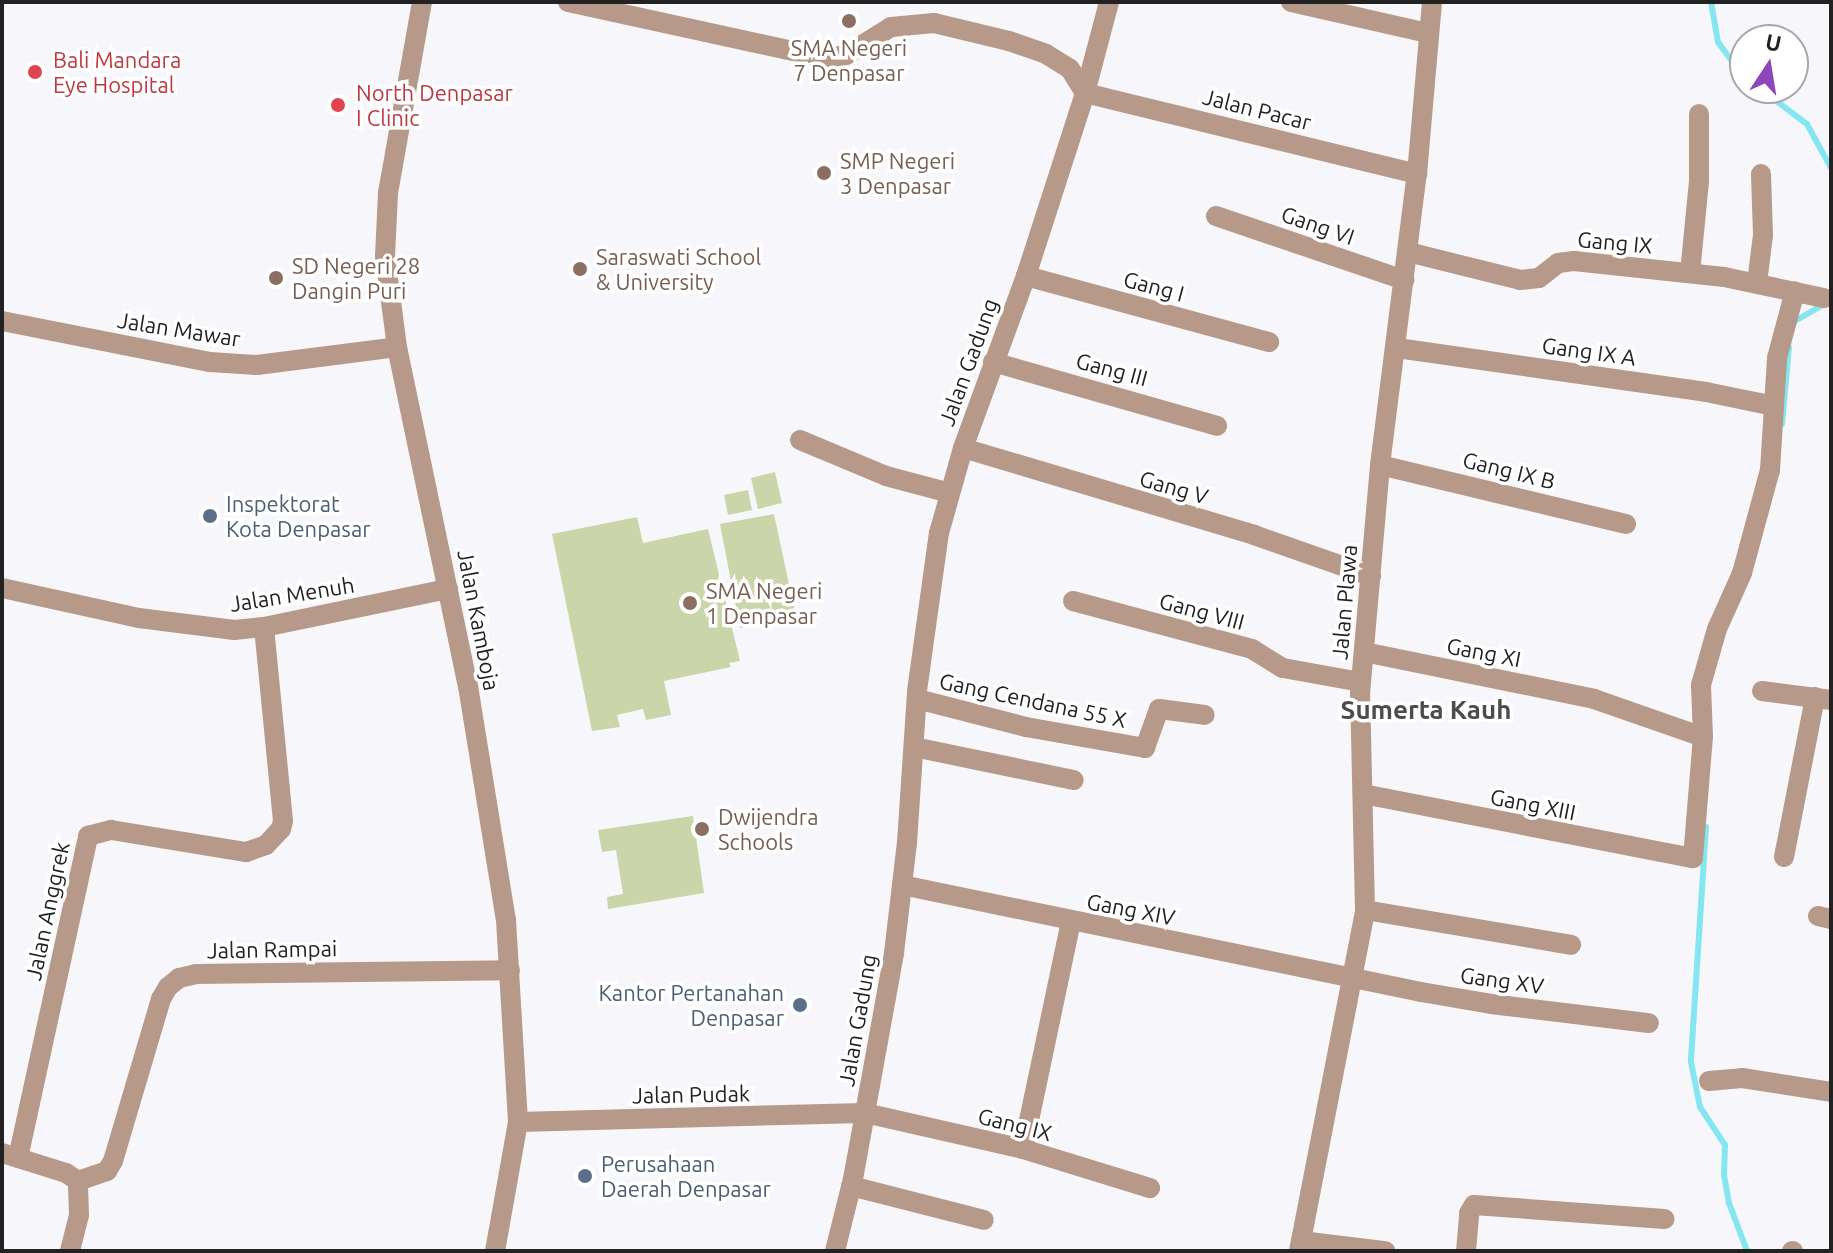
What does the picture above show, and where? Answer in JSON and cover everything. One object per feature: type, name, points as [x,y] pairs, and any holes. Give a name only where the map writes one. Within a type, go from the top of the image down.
[{"type":"street","name":"Jalan Kamboja","points":[[422,2],[388,193],[385,256],[397,347],[448,589],[488,800],[506,920],[518,1122],[495,1251]]},
{"type":"street","points":[[568,2],[825,58],[846,55],[891,27],[934,23],[1009,41],[1046,54],[1070,69],[1085,93]]},
{"type":"street","name":"Jalan Gadung","points":[[835,1251],[851,1186],[894,953],[931,571],[963,448],[1026,276],[1085,93],[1109,2]]},
{"type":"street","points":[[1291,2],[1428,33]]},
{"type":"street","name":"Jalan Plawa","points":[[1300,1246],[1365,910],[1361,682],[1380,465],[1417,174],[1432,2]]},
{"type":"street","name":"Jalan Pacar","points":[[1085,93],[1417,174]]},
{"type":"street","points":[[1690,273],[1699,181],[1699,114]]},
{"type":"street","points":[[1757,283],[1763,235],[1761,174]]},
{"type":"street","name":"Gang VI","points":[[1216,216],[1404,280]]},
{"type":"street","name":"Gang IX","points":[[1408,252],[1520,280],[1539,278],[1558,263],[1567,261],[1690,273],[1757,283],[1824,298]]},
{"type":"street","name":"Gang I","points":[[1026,276],[1269,342]]},
{"type":"street","points":[[1703,737],[1701,685],[1717,629],[1742,573],[1770,470],[1777,358],[1795,291]]},
{"type":"street","name":"Jalan Mawar","points":[[2,321],[210,362],[257,365],[397,347]]},
{"type":"street","name":"Gang IX A","points":[[1397,348],[1706,392],[1774,406]]},
{"type":"street","name":"Gang III","points":[[993,362],[1217,426]]},
{"type":"street","points":[[800,440],[886,476],[950,493]]},
{"type":"street","name":"Gang V","points":[[963,448],[1254,535],[1371,576]]},
{"type":"street","name":"Gang IX B","points":[[1380,465],[1626,524]]},
{"type":"street","name":"Jalan Menuh","points":[[2,588],[139,618],[204,628],[264,627],[448,589]]},
{"type":"street","name":"Gang VIII","points":[[1073,601],[1252,649],[1283,668],[1361,682]]},
{"type":"street","name":"Jalan Anggrek","points":[[10,1156],[88,836],[111,830],[246,852],[266,845],[281,829],[283,821],[264,627]]},
{"type":"street","name":"Gang XI","points":[[1364,652],[1594,699],[1703,737]]},
{"type":"street","points":[[1762,691],[1823,698],[1784,857]]},
{"type":"street","name":"Gang Cendana 55 X","points":[[917,699],[1026,727],[1145,748],[1159,709],[1205,715]]},
{"type":"street","name":"Gang XIII","points":[[1363,794],[1683,859],[1693,858],[1703,737]]},
{"type":"street","points":[[914,747],[1074,780]]},
{"type":"street","name":"Gang XIV","points":[[902,885],[1351,978]]},
{"type":"street","points":[[1365,910],[1571,945]]},
{"type":"street","points":[[1023,1149],[1071,922]]},
{"type":"street","name":"Jalan Rampai","points":[[78,1181],[107,1171],[113,1161],[161,999],[168,987],[179,978],[196,974],[510,970]]},
{"type":"street","name":"Gang XV","points":[[1351,978],[1491,1004],[1649,1023]]},
{"type":"street","points":[[1709,1081],[1742,1078],[1831,1092]]},
{"type":"street","name":"Gang IX","points":[[865,1113],[1023,1149],[1150,1188]]},
{"type":"street","name":"Jalan Pudak","points":[[518,1122],[865,1113]]},
{"type":"street","points":[[10,1156],[66,1173],[78,1181],[79,1215],[70,1251]]},
{"type":"street","points":[[851,1186],[984,1220]]},
{"type":"street","points":[[1466,1251],[1469,1213],[1474,1205],[1664,1219]]},
{"type":"street","points":[[1300,1246],[1385,1251]]},
{"type":"green space","points":[[775,472],[782,503],[758,509],[751,478]]},
{"type":"green space","points":[[748,490],[752,510],[728,515],[724,495]]},
{"type":"green space","points":[[774,514],[796,617],[740,628],[720,524]]},
{"type":"green space","points":[[637,517],[643,543],[708,529],[740,661],[729,663],[731,667],[664,681],[671,715],[646,720],[643,709],[617,715],[620,727],[592,731],[552,534]]},
{"type":"green space","points":[[693,816],[704,893],[608,909],[607,897],[623,894],[616,850],[602,852],[598,830]]},
{"type":"waterway","points":[[1711,2],[1718,42],[1729,57]]},
{"type":"waterway","points":[[1780,104],[1807,124],[1831,168]]},
{"type":"waterway","points":[[1795,321],[1823,305]]},
{"type":"waterway","points":[[1782,424],[1789,347]]},
{"type":"waterway","points":[[1706,827],[1691,1062],[1700,1107],[1725,1145],[1724,1175],[1729,1203],[1747,1251]]},
{"type":"place","name":"SMA Negeri 7 Denpasar","points":[[849,21]]},
{"type":"place","name":"Bali Mandara Eye Hospital","points":[[35,72]]},
{"type":"place","name":"North Denpasar I Clinic","points":[[338,105]]},
{"type":"place","name":"SMP Negeri 3 Denpasar","points":[[824,173]]},
{"type":"place","name":"Saraswati School & University","points":[[580,269]]},
{"type":"place","name":"SD Negeri 28 Dangin Puri","points":[[276,278]]},
{"type":"place","name":"Inspektorat Kota Denpasar","points":[[210,516]]},
{"type":"place","name":"SMA Negeri 1 Denpasar","points":[[690,603]]},
{"type":"place","name":"Dwijendra Schools","points":[[702,829]]},
{"type":"place","name":"Kantor Pertanahan Denpasar","points":[[800,1005]]},
{"type":"place","name":"Perusahaan Daerah Denpasar","points":[[585,1176]]},
{"type":"district","name":"Sumerta Kauh","points":[[1426,710]]}]
